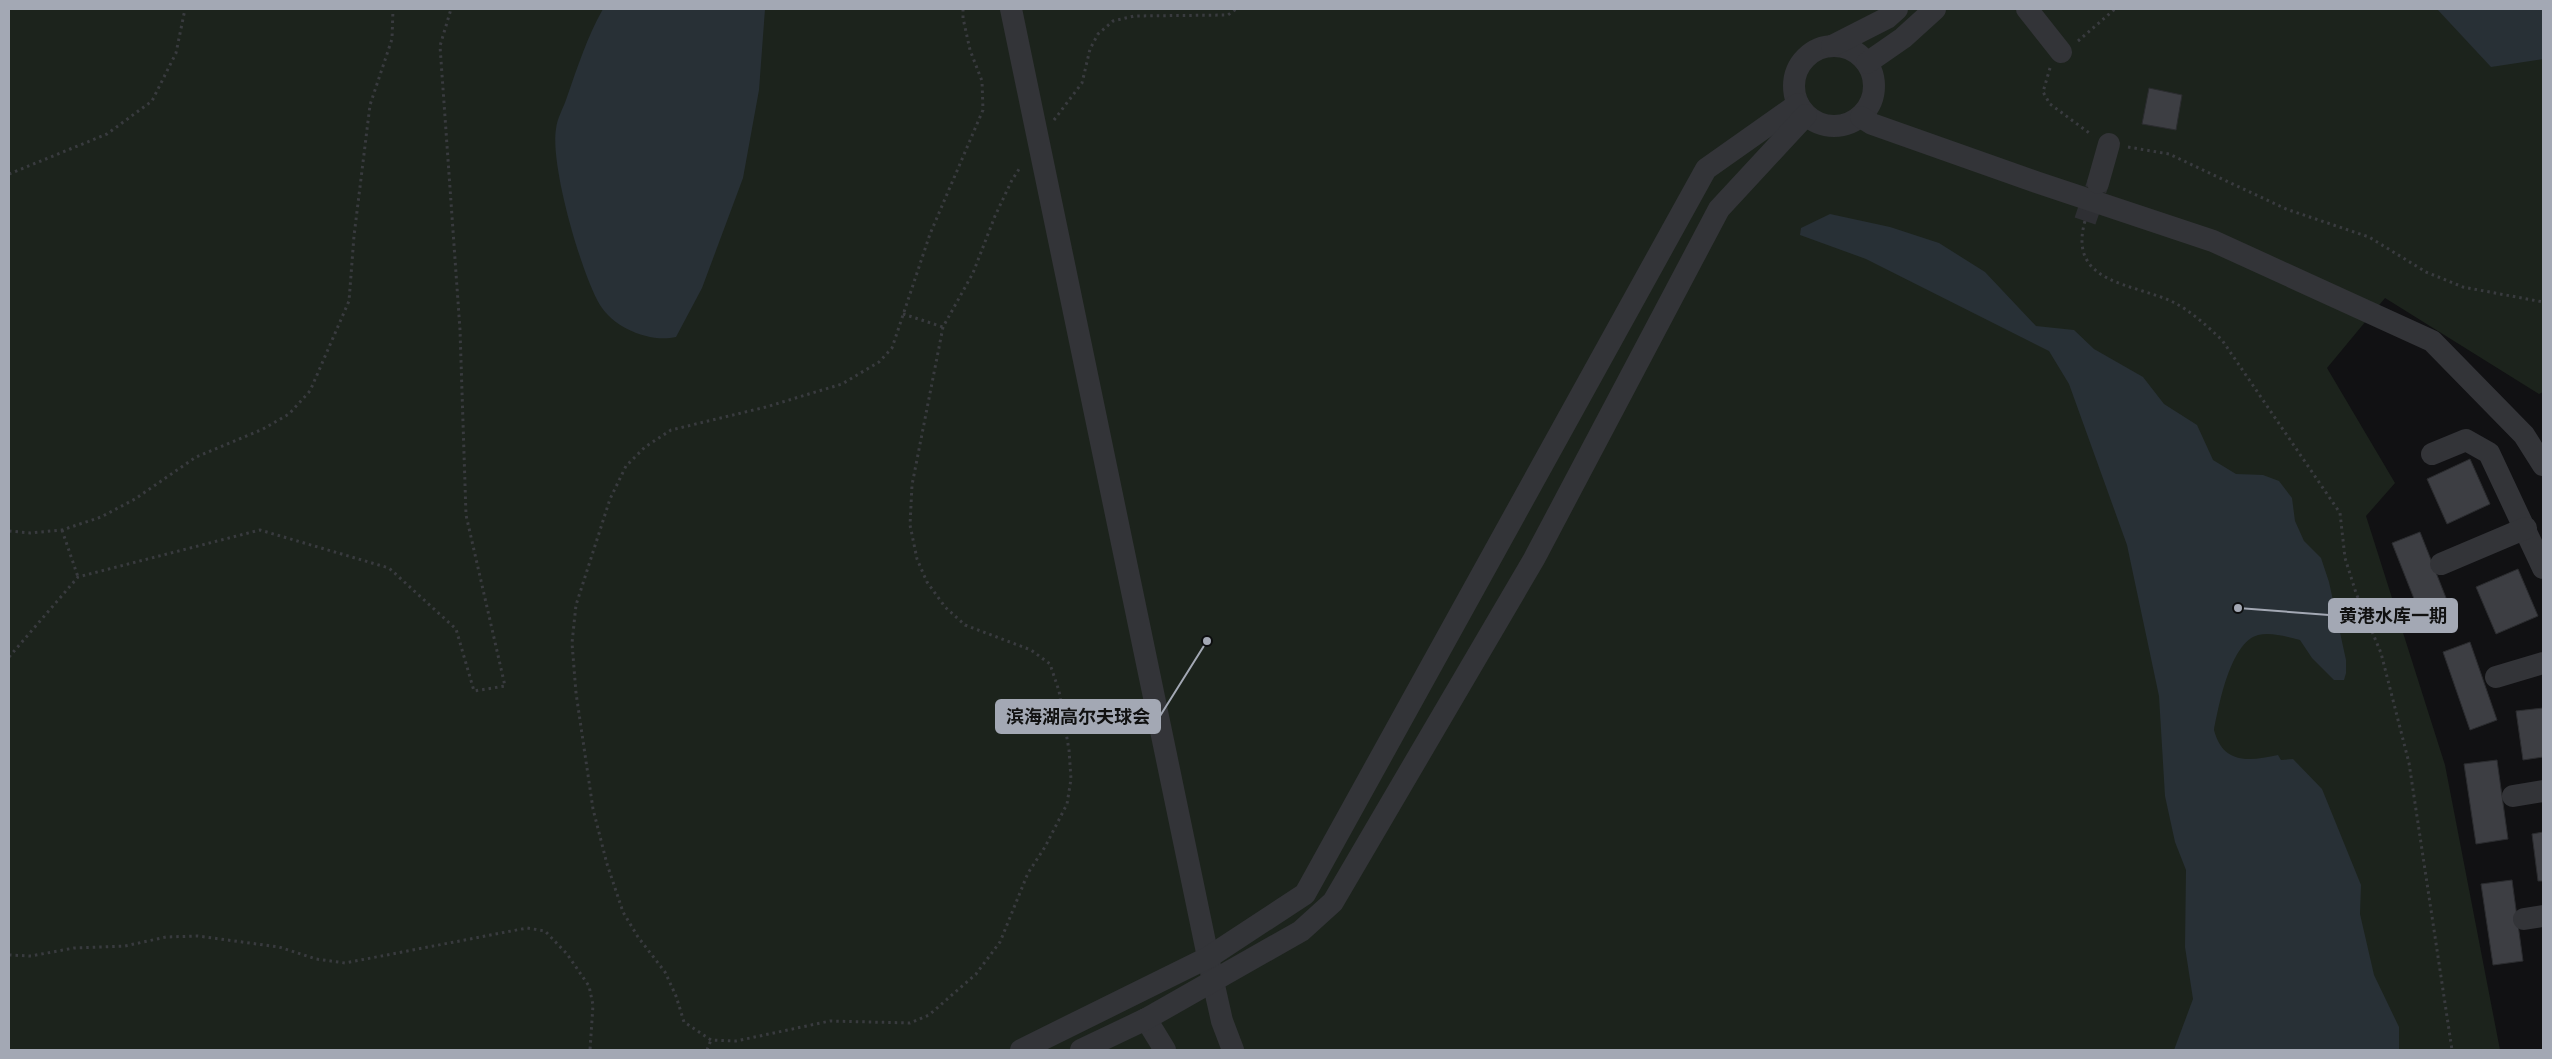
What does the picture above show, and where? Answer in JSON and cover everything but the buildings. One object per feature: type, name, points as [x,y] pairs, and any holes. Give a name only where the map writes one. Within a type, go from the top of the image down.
[{"type":"street","points":[[1011,9],[1213,981],[1222,1021],[1232,1050]]},
{"type":"street","points":[[1832,46],[1846,48],[1857,54],[1867,63],[1872,74],[1873,97],[1861,117],[1845,125],[1827,126],[1815,122],[1802,110],[1794,91],[1794,78],[1799,66],[1808,56],[1819,49],[1832,46],[1887,18],[1897,9]]},
{"type":"street","points":[[1867,63],[1903,38],[1936,9]]},
{"type":"street","points":[[2027,9],[2061,52]]},
{"type":"street","points":[[1021,1050],[1209,957],[1305,894],[1706,169],[1802,110]]},
{"type":"street","points":[[1082,1050],[1146,1020],[1301,931],[1333,902],[1534,558],[1719,209],[1802,110]]},
{"type":"street","points":[[1861,117],[1872,124],[2027,179],[2214,240],[2432,341],[2524,435],[2543,465]]},
{"type":"street","points":[[2098,183],[2109,144]]},
{"type":"street","points":[[2432,454],[2466,440],[2489,453],[2526,528],[2543,568]]},
{"type":"street","points":[[2441,564],[2526,528]]},
{"type":"street","points":[[2496,677],[2543,663]]},
{"type":"street","points":[[2512,796],[2543,791]]},
{"type":"street","points":[[1146,1020],[1165,1050]]},
{"type":"path","points":[[9,174],[107,134],[152,101],[176,53],[185,9]]},
{"type":"path","points":[[9,531],[30,533],[62,530],[110,513],[136,500],[196,457],[263,428],[289,414],[310,391],[349,300],[354,236],[370,105],[392,39],[393,9]]},
{"type":"path","points":[[9,657],[78,577],[260,530],[389,568],[456,629],[474,691],[505,686],[466,514],[460,330],[440,46],[451,9]]},
{"type":"path","points":[[964,9],[963,18],[970,50],[982,81],[983,110],[930,234],[892,348],[878,362],[842,384],[766,407],[672,430],[646,447],[626,466],[610,499],[576,605],[572,643],[576,693],[593,810],[607,864],[623,912],[638,938],[665,972],[676,996],[684,1022],[712,1040],[736,1041],[830,1020],[910,1023],[929,1015],[976,974],[1000,942],[1028,873],[1045,847],[1067,804],[1071,779],[1069,750],[1059,691],[1050,664],[1031,650],[965,625],[945,608],[927,582],[917,559],[910,525],[912,485],[943,327],[973,273],[1012,180],[1039,140],[1082,84],[1090,49],[1098,34],[1113,21],[1134,16],[1228,15],[1236,9]]},
{"type":"path","points":[[2115,9],[2079,41],[2061,52],[2054,60],[2047,74],[2044,92],[2050,104],[2082,129],[2109,144],[2169,154],[2286,209],[2369,237],[2426,272],[2463,287],[2543,302]]},
{"type":"path","points":[[2085,222],[2082,234],[2084,255],[2094,271],[2113,282],[2144,290],[2175,303],[2201,321],[2222,340],[2340,513],[2345,558],[2356,593],[2381,653],[2409,763],[2452,1050]]},
{"type":"path","points":[[902,314],[943,327]]},
{"type":"path","points":[[62,530],[78,577]]},
{"type":"path","points":[[9,955],[31,956],[74,948],[126,946],[166,937],[198,936],[280,947],[316,960],[345,962],[527,928],[545,931],[567,954],[589,986],[593,1004],[590,1050]]},
{"type":"path","points":[[707,1050],[712,1040]]},
{"type":"shaded area","points":[[9,9],[2543,9],[2543,392],[2539,394],[2385,298],[2327,368],[2395,483],[2366,516],[2445,765],[2500,1050],[9,1050]]},
{"type":"shaded area","points":[[603,9],[765,9],[759,90],[743,178],[702,288],[676,337],[655,338],[644,336],[623,327],[606,313],[592,290],[584,269],[562,192],[555,146],[556,129],[587,41]]},
{"type":"shaded area","points":[[2437,9],[2543,9],[2543,59],[2491,67]]},
{"type":"shaded area","points":[[1830,214],[1890,227],[1939,243],[1985,272],[2036,326],[2074,330],[2094,349],[2143,377],[2164,404],[2197,425],[2213,460],[2236,474],[2263,475],[2279,481],[2292,498],[2295,521],[2304,541],[2321,558],[2329,582],[2346,660],[2344,680],[2334,680],[2312,658],[2300,640],[2274,634],[2258,635],[2248,640],[2233,662],[2227,676],[2214,730],[2224,750],[2231,755],[2239,758],[2257,759],[2278,755],[2281,760],[2293,759],[2322,789],[2361,885],[2360,914],[2374,975],[2399,1027],[2399,1050],[2174,1050],[2193,999],[2185,947],[2186,870],[2175,842],[2165,796],[2159,696],[2127,545],[2069,384],[2049,351],[1866,259],[1800,235],[1801,228]]},
{"type":"tunnel","points":[[2085,221],[2098,183]]},
{"type":"place","name":"黄港水库一期","points":[[2238,608]]},
{"type":"place","name":"滨海湖高尔夫球会","points":[[1207,641]]}]
